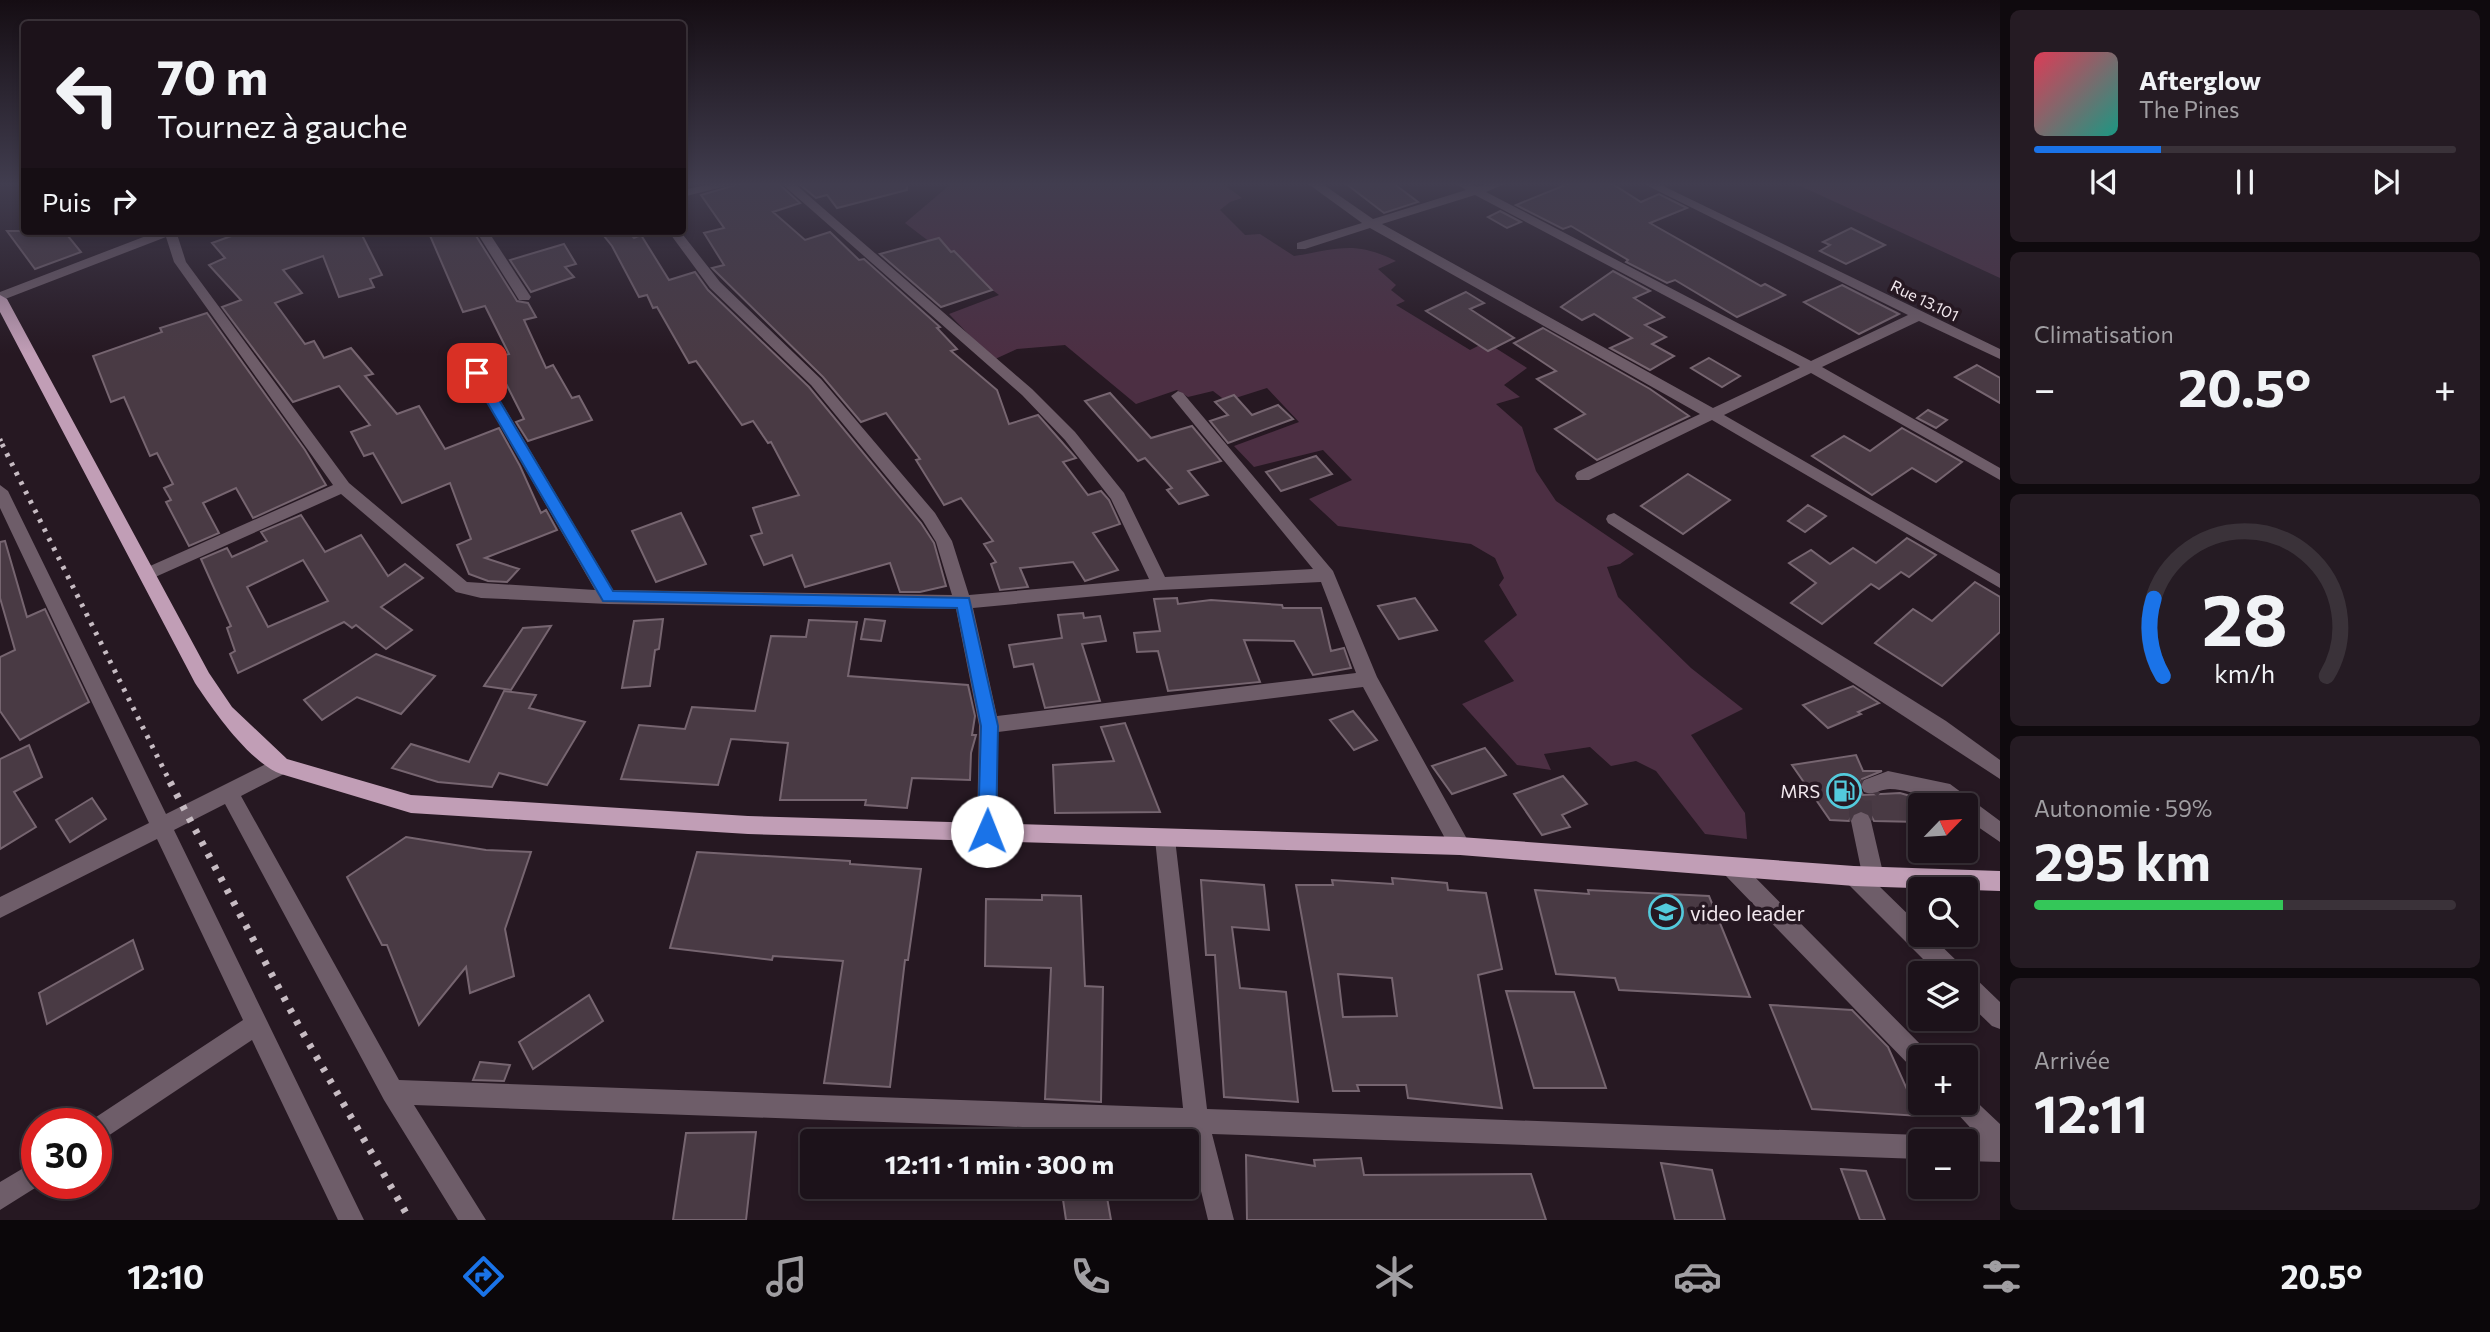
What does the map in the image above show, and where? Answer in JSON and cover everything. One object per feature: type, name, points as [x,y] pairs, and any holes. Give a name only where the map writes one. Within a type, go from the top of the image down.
[{"type":"main road","points":[[0,298],[202,678],[225,712],[250,740],[281,765],[355,790],[411,804],[748,825],[1460,846],[1864,877],[2000,881]]},
{"type":"street","points":[[0,298],[147,240]]},
{"type":"street","points":[[173,240],[180,262],[343,487],[462,587],[481,591],[608,597],[964,602],[1160,584],[1327,575]]},
{"type":"street","points":[[488,240],[524,297]]},
{"type":"street","points":[[681,240],[715,285],[816,382],[883,459],[929,517],[944,541],[964,602],[989,726],[987,831]]},
{"type":"street","points":[[852,240],[1027,392],[1070,436],[1118,497],[1160,584]]},
{"type":"street","points":[[1301,246],[1321,240]]},
{"type":"street","points":[[1401,240],[1712,414],[2000,582]]},
{"type":"street","points":[[1566,240],[1811,367],[2000,475]]},
{"type":"street","name":"Rue 13.101","points":[[1764,240],[2000,355]]},
{"type":"street","points":[[1583,476],[1918,316]]},
{"type":"street","points":[[477,373],[608,597]]},
{"type":"street","points":[[1178,396],[1327,575],[1368,678],[1460,846]]},
{"type":"street","points":[[148,574],[343,487]]},
{"type":"street","points":[[0,491],[351,1220]]},
{"type":"street","points":[[1614,519],[1939,727],[2000,771]]},
{"type":"street","points":[[989,726],[1368,678]]},
{"type":"street","points":[[0,908],[281,765]]},
{"type":"street","points":[[1871,786],[1888,780],[1947,793]]},
{"type":"street","points":[[229,792],[392,1092],[473,1220]]},
{"type":"street","points":[[1978,816],[2000,833]]},
{"type":"street","points":[[1861,821],[1864,877],[1943,961]]},
{"type":"street","points":[[1165,839],[1196,1119],[1221,1220]]},
{"type":"street","points":[[1731,867],[1908,1048]]},
{"type":"street","points":[[1978,997],[2000,1018]]},
{"type":"street","points":[[112,1121],[258,1023]]},
{"type":"street","points":[[392,1092],[1908,1147]]},
{"type":"street","points":[[1974,1115],[2000,1142]]},
{"type":"street","points":[[1978,1149],[2000,1150]]},
{"type":"street","points":[[0,1197],[21,1183]]},
{"type":"shaded area","points":[[927,240],[1269,240],[1294,256],[1357,248],[1396,261],[1378,269],[1396,285],[1391,290],[1405,301],[1396,305],[1470,350],[1486,342],[1527,368],[1504,385],[1520,397],[1496,404],[1522,427],[1536,471],[1556,501],[1634,554],[1620,564],[1607,567],[1618,597],[1691,668],[1743,709],[1691,735],[1745,813],[1747,839],[1705,834],[1656,771],[1636,761],[1611,766],[1590,747],[1544,754],[1551,770],[1517,765],[1462,704],[1514,681],[1484,641],[1517,615],[1499,585],[1504,578],[1495,558],[1471,544],[1338,526],[1309,499],[1352,480],[1323,450],[1254,467],[1234,446],[1299,422],[1267,388],[1226,401],[1213,391],[1188,397],[1177,390],[1136,404],[1065,345],[1017,349],[993,360],[949,314],[999,295]]},
{"type":"shaded area","points":[[1917,240],[2000,240],[2000,278]]},
{"type":"building","points":[[14,240],[71,240],[81,252],[35,269]]},
{"type":"building","points":[[220,240],[364,240],[382,275],[370,279],[374,287],[339,297],[323,256],[283,270],[302,293],[275,303],[305,344],[314,341],[324,358],[351,348],[373,374],[365,376],[397,414],[419,406],[445,449],[499,428],[541,513],[546,510],[557,530],[485,558],[519,569],[507,582],[488,581],[469,574],[457,545],[471,539],[450,483],[402,503],[373,453],[364,456],[351,432],[370,425],[339,386],[293,402],[222,307],[241,300],[209,265],[225,258],[212,243]]},
{"type":"building","points":[[432,240],[479,240],[517,301],[528,303],[536,317],[524,320],[546,368],[553,365],[572,398],[579,396],[592,420],[528,441],[516,422],[524,419],[493,358],[509,354],[485,306],[463,312]]},
{"type":"building","points":[[607,240],[644,240],[669,280],[695,272],[708,290],[809,387],[921,523],[934,543],[946,586],[920,592],[900,592],[890,563],[805,587],[792,555],[764,565],[751,536],[762,533],[753,508],[799,495],[771,442],[768,443],[753,421],[742,425],[696,361],[689,363],[657,307],[653,308],[647,295],[639,297]]},
{"type":"building","points":[[708,240],[838,240],[859,260],[864,259],[940,327],[937,328],[957,349],[951,351],[997,390],[1009,424],[1038,415],[1076,458],[1063,462],[1088,495],[1101,491],[1109,500],[1120,524],[1093,533],[1118,570],[1085,581],[1073,562],[1020,568],[1028,587],[1000,590],[991,564],[996,562],[984,544],[993,541],[961,498],[944,505],[916,460],[920,459],[886,413],[861,422],[823,377],[712,268],[724,265]]},
{"type":"building","points":[[941,240],[992,290],[941,307],[880,254]]},
{"type":"building","points":[[1594,240],[1680,240],[1761,286],[1765,284],[1785,295],[1737,317],[1675,280],[1667,283],[1626,262],[1628,260]]},
{"type":"building","points":[[1875,240],[1885,245],[1846,264],[1820,251],[1830,245],[1823,242]]},
{"type":"building","points":[[564,244],[576,264],[565,267],[574,277],[531,292],[510,260]]},
{"type":"building","points":[[1613,271],[1650,291],[1634,298],[1664,317],[1645,325],[1666,337],[1652,344],[1674,356],[1650,370],[1610,348],[1632,338],[1594,314],[1582,320],[1561,307]]},
{"type":"building","points":[[1842,285],[1899,314],[1859,334],[1804,302]]},
{"type":"building","points":[[1466,292],[1484,303],[1470,309],[1514,338],[1488,351],[1426,311]]},
{"type":"building","points":[[207,313],[305,450],[326,485],[253,518],[236,488],[203,503],[219,533],[189,546],[166,502],[171,500],[164,488],[173,484],[157,453],[150,456],[124,397],[111,402],[93,356],[162,332],[160,328]]},
{"type":"building","points":[[1543,328],[1650,389],[1689,416],[1597,460],[1555,429],[1585,414],[1537,379],[1556,371],[1514,343]]},
{"type":"building","points":[[1709,358],[1740,376],[1722,387],[1691,368]]},
{"type":"building","points":[[1977,365],[2000,378],[2000,403],[1955,377]]},
{"type":"building","points":[[1110,393],[1151,438],[1192,426],[1221,461],[1188,471],[1208,495],[1179,504],[1167,490],[1172,488],[1145,458],[1138,461],[1085,401]]},
{"type":"building","points":[[1234,395],[1252,415],[1278,405],[1293,419],[1228,443],[1210,421],[1228,415],[1215,402]]},
{"type":"building","points":[[1928,410],[1947,420],[1936,428],[1917,418]]},
{"type":"building","points":[[1902,428],[1962,462],[1936,482],[1912,468],[1872,495],[1812,456],[1844,436],[1870,451]]},
{"type":"building","points":[[1316,456],[1332,474],[1281,491],[1266,472]]},
{"type":"building","points":[[1688,474],[1730,500],[1683,534],[1641,506]]},
{"type":"building","points":[[1808,505],[1826,516],[1805,532],[1788,521]]},
{"type":"building","points":[[681,513],[706,564],[656,582],[632,531]]},
{"type":"building","points":[[301,515],[325,552],[361,535],[388,576],[405,564],[423,578],[381,607],[412,630],[386,649],[356,625],[352,628],[344,622],[238,673],[230,654],[235,651],[227,628],[231,626],[201,559],[227,548],[232,557],[267,541],[261,532]],"holes":[[[303,560],[328,601],[268,627],[247,587]]]},
{"type":"building","points":[[1907,538],[1936,555],[1909,577],[1901,572],[1879,589],[1871,584],[1822,624],[1791,603],[1816,583],[1789,563],[1811,550],[1830,564],[1853,548],[1876,563]]},
{"type":"building","points":[[5,541],[27,617],[45,609],[89,702],[20,740],[0,711],[0,657],[15,650],[0,598],[0,542]]},
{"type":"building","points":[[1975,582],[2000,597],[2000,632],[1942,686],[1875,643],[1913,609],[1932,621]]},
{"type":"building","points":[[1177,598],[1178,604],[1211,600],[1282,605],[1283,608],[1321,608],[1331,651],[1344,648],[1351,668],[1313,675],[1294,641],[1244,640],[1260,682],[1168,691],[1158,651],[1137,652],[1134,633],[1160,631],[1154,599]]},
{"type":"building","points":[[1415,598],[1437,630],[1399,639],[1378,606]]},
{"type":"building","points":[[1083,613],[1084,618],[1100,616],[1106,641],[1082,644],[1100,701],[1045,708],[1033,664],[1014,667],[1009,645],[1062,638],[1058,615]]},
{"type":"building","points":[[663,619],[650,686],[622,688],[634,621]]},
{"type":"building","points":[[865,619],[885,621],[881,641],[861,639]]},
{"type":"building","points":[[809,620],[857,622],[848,676],[968,685],[975,716],[972,735],[976,735],[971,753],[970,780],[912,778],[907,808],[865,805],[866,800],[780,800],[788,743],[731,739],[718,785],[621,779],[639,725],[685,729],[692,707],[755,711],[771,636],[806,637]]},
{"type":"building","points":[[551,626],[511,690],[484,686],[523,628]]},
{"type":"building","points":[[376,654],[435,676],[401,714],[357,697],[322,720],[304,700]]},
{"type":"building","points":[[1853,686],[1879,703],[1828,728],[1803,705]]},
{"type":"building","points":[[504,691],[536,695],[529,708],[585,722],[547,785],[499,773],[492,787],[438,782],[392,768],[411,744],[469,762]]},
{"type":"building","points":[[1353,711],[1377,740],[1354,750],[1330,720]]},
{"type":"building","points":[[1125,723],[1160,812],[1055,813],[1053,765],[1114,761],[1101,727]]},
{"type":"building","points":[[29,745],[42,777],[14,792],[36,827],[0,849],[0,759]]},
{"type":"building","points":[[1485,748],[1506,775],[1452,794],[1432,766]]},
{"type":"building","points":[[1856,755],[1863,771],[1882,771],[1862,779],[1859,787],[1863,795],[1900,793],[1908,795],[1908,822],[1874,821],[1870,814],[1862,810],[1853,813],[1849,821],[1830,820],[1792,765]]},
{"type":"building","points":[[1563,776],[1587,804],[1562,815],[1570,827],[1542,835],[1514,794]]},
{"type":"building","points":[[92,798],[106,819],[70,842],[56,820]]},
{"type":"building","points":[[406,837],[486,850],[531,852],[505,929],[514,976],[470,993],[466,967],[419,1025],[387,945],[382,945],[347,877]]},
{"type":"building","points":[[697,852],[850,861],[850,864],[921,869],[908,960],[905,960],[890,1087],[824,1083],[843,961],[773,956],[772,960],[670,948]]},
{"type":"building","points":[[1392,878],[1447,883],[1448,890],[1486,893],[1502,969],[1478,975],[1502,1108],[1408,1098],[1406,1085],[1357,1085],[1359,1091],[1333,1091],[1296,885],[1333,885],[1332,880],[1393,884]],"holes":[[[1338,974],[1392,978],[1397,1016],[1343,1017]]]},
{"type":"building","points":[[1201,880],[1264,885],[1269,930],[1232,927],[1240,988],[1286,992],[1298,1102],[1224,1097],[1215,955],[1206,955]]},
{"type":"building","points":[[1535,890],[1589,894],[1588,890],[1709,896],[1750,997],[1619,990],[1615,978],[1556,974]]},
{"type":"building","points":[[1042,895],[1081,896],[1085,986],[1103,987],[1101,1102],[1045,1099],[1051,968],[985,966],[986,899],[1042,900]]},
{"type":"building","points":[[133,940],[143,969],[47,1024],[39,993]]},
{"type":"building","points":[[1506,991],[1574,992],[1606,1088],[1534,1088]]},
{"type":"building","points":[[589,995],[603,1021],[533,1069],[519,1042]]},
{"type":"building","points":[[1770,1005],[1852,1010],[1888,1047],[1908,1092],[1908,1115],[1919,1116],[1812,1109]]},
{"type":"building","points":[[480,1062],[510,1065],[504,1081],[473,1080]]},
{"type":"building","points":[[756,1132],[746,1220],[673,1220],[686,1133]]},
{"type":"building","points":[[1246,1155],[1315,1166],[1314,1160],[1361,1158],[1364,1175],[1531,1174],[1546,1220],[1247,1220]]},
{"type":"building","points":[[1661,1163],[1712,1170],[1725,1220],[1675,1220]]},
{"type":"building","points":[[1841,1169],[1866,1171],[1885,1220],[1860,1220]]},
{"type":"building","points":[[1063,1199],[1107,1199],[1111,1220],[1066,1220]]},
{"type":"tunnel","points":[[1861,821],[1860,801],[1871,786]]},
{"type":"railway","points":[[0,439],[3,446]]},
{"type":"railway","points":[[2,444],[170,782]]},
{"type":"railway","points":[[170,782],[300,1028],[410,1220]]},
{"type":"place","name":"MRS","points":[[1844,791]]},
{"type":"place","name":"video leader","points":[[1666,912]]},
{"type":"route","points":[[477,373],[608,597],[964,602],[989,726],[987,831]]}]
